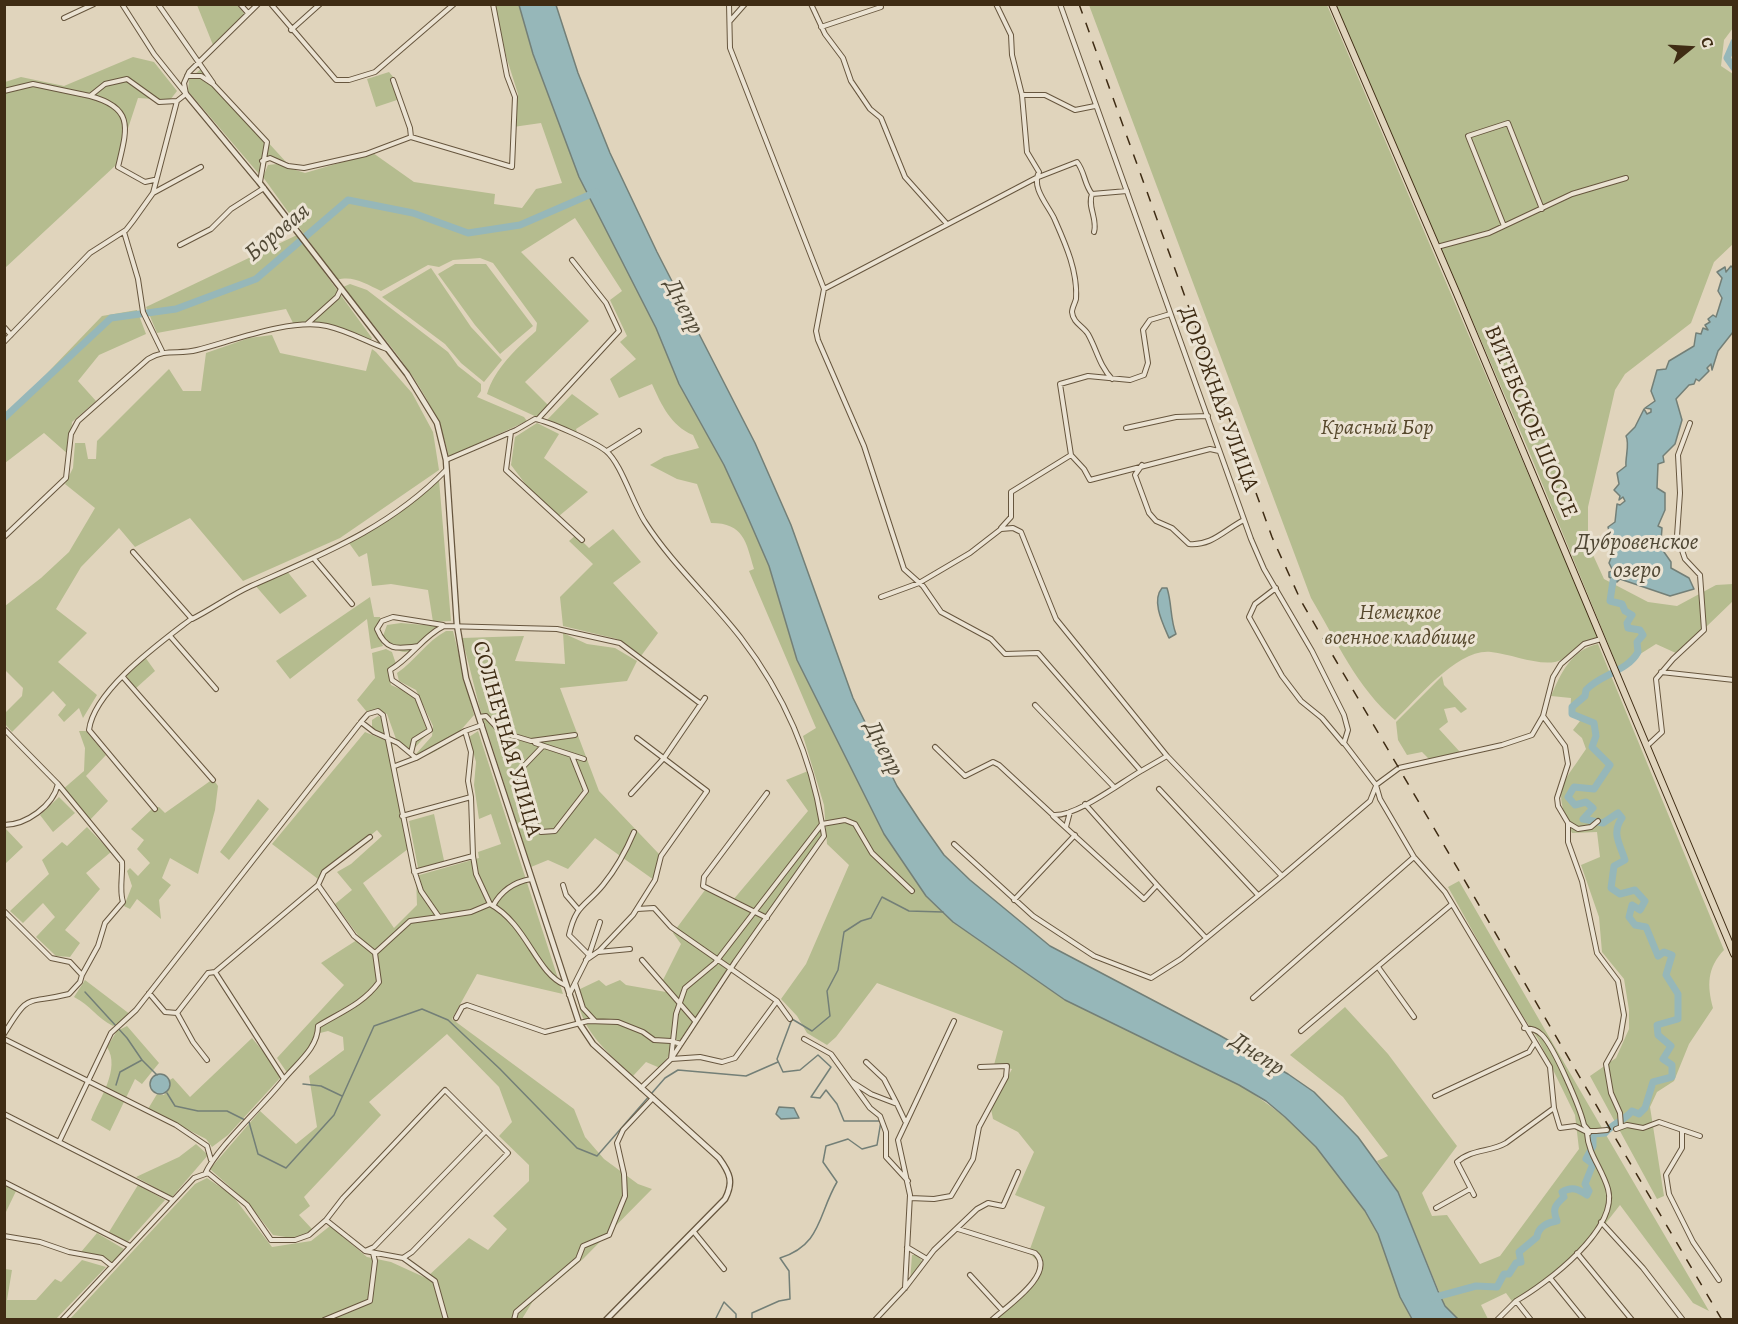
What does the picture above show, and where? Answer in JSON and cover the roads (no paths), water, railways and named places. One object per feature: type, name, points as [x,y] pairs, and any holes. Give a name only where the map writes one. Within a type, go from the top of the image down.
[{"type":"main road","name":"ВИТЕБСКОЕ ШОССЕ","points":[[1332,4],[1437,247],[1734,954]]},
{"type":"street","points":[[64,18],[94,4]]},
{"type":"street","points":[[122,4],[154,54],[186,94]]},
{"type":"street","points":[[158,4],[199,60],[213,84],[267,142],[260,183]]},
{"type":"street","points":[[240,4],[248,13]]},
{"type":"street","points":[[186,94],[186,76],[199,60],[258,4]]},
{"type":"street","points":[[271,4],[336,80],[349,80],[375,72],[454,4]]},
{"type":"street","points":[[291,30],[320,4]]},
{"type":"street","points":[[262,161],[270,158],[288,166],[304,168],[366,154],[411,137],[512,167],[515,97],[507,76],[493,4]]},
{"type":"street","points":[[729,4],[730,48],[824,289],[816,331],[818,340],[864,446],[904,569],[919,583],[941,612],[991,639],[1005,654],[1038,653],[1141,771]]},
{"type":"street","points":[[730,21],[745,4]]},
{"type":"street","points":[[810,4],[821,27],[843,58],[851,81],[870,109],[881,118],[905,177],[929,207],[947,224]]},
{"type":"street","points":[[996,4],[1011,35],[1012,55],[1022,95],[1027,152],[1039,172],[1036,178],[1042,198],[1065,244],[1074,272],[1076,299],[1072,312],[1077,324],[1088,333],[1101,367],[1112,379]]},
{"type":"street","name":"ДОРОЖНАЯ УЛИЦА","points":[[1061,5],[1244,520],[1264,569],[1344,715],[1348,730],[1344,743]]},
{"type":"street","points":[[821,27],[881,8]]},
{"type":"street","points":[[186,76],[201,76],[213,84]]},
{"type":"street","points":[[90,96],[105,84],[127,80],[159,102],[177,101],[186,94]]},
{"type":"street","points":[[393,80],[411,128],[411,137]]},
{"type":"street","points":[[4,91],[33,84],[109,101],[120,110],[126,122],[118,167],[145,182],[154,180]]},
{"type":"street","name":"СОЛНЕЧНАЯ УЛИЦА","points":[[186,94],[264,188],[388,350],[432,414],[442,440],[446,460],[457,627],[466,678],[568,996],[579,1023],[593,1044],[719,1158],[729,1172],[732,1186],[725,1199],[606,1320]]},
{"type":"street","points":[[1022,95],[1045,95],[1075,110],[1095,106]]},
{"type":"street","points":[[153,193],[154,180],[162,161],[177,101]]},
{"type":"street","points":[[1504,225],[1468,136],[1508,123],[1542,209]]},
{"type":"street","points":[[824,289],[1036,178],[1077,162],[1082,169],[1086,187],[1092,194]]},
{"type":"street","points":[[4,342],[90,253],[124,232],[153,193],[201,167]]},
{"type":"street","points":[[1437,247],[1465,241],[1572,194],[1626,178]]},
{"type":"street","points":[[180,245],[211,229],[231,209],[264,188]]},
{"type":"street","points":[[1092,194],[1127,190]]},
{"type":"street","points":[[1092,194],[1090,200],[1094,232]]},
{"type":"street","points":[[124,232],[138,279],[143,312],[162,351]]},
{"type":"street","points":[[446,460],[538,419],[619,331],[606,303],[572,260]]},
{"type":"street","points":[[306,324],[337,297],[341,289]]},
{"type":"street","points":[[1170,314],[1150,320],[1143,330],[1148,363],[1144,375],[1130,380],[1088,376],[1060,384],[1071,455],[1084,469],[1090,480],[1210,449],[1220,451]]},
{"type":"street","points":[[4,537],[66,478],[71,434],[78,421],[148,359],[162,351],[183,353],[236,337],[306,324],[324,325],[347,331],[388,350]]},
{"type":"street","points":[[4,327],[11,335]]},
{"type":"street","points":[[1126,428],[1176,417],[1208,416]]},
{"type":"street","points":[[538,419],[607,451],[644,521],[741,638],[775,689],[804,753],[817,790],[824,837],[730,969],[671,1059],[641,1088]]},
{"type":"street","points":[[1646,746],[1662,732],[1656,679],[1704,630],[1700,575],[1685,559],[1677,536],[1680,493],[1678,455],[1690,423]]},
{"type":"street","points":[[607,451],[639,431]]},
{"type":"street","points":[[511,432],[506,470],[582,540]]},
{"type":"street","points":[[881,597],[919,583],[970,553],[1001,529],[1011,517],[1011,492],[1071,455]]},
{"type":"street","points":[[1142,465],[1135,475],[1149,513],[1156,521],[1172,528],[1189,544],[1201,545],[1212,541],[1244,520]]},
{"type":"street","points":[[155,809],[89,730],[94,711],[123,677],[192,619],[249,587],[315,560],[355,540],[408,503],[446,470]]},
{"type":"street","points":[[1001,529],[1013,528],[1021,532],[1056,619],[1167,756],[1282,876]]},
{"type":"street","points":[[133,552],[192,619]]},
{"type":"street","points":[[315,560],[352,604]]},
{"type":"street","points":[[1276,588],[1255,604],[1249,617],[1256,633],[1282,676],[1301,701],[1322,718],[1376,785],[1380,799],[1413,857],[1452,904],[1552,1075],[1557,1125],[1560,1128],[1575,1126],[1587,1133],[1596,1131]]},
{"type":"street","points":[[419,646],[399,650],[391,647],[382,642],[377,629],[382,621],[393,618],[457,627],[566,630],[620,643],[701,704]]},
{"type":"street","points":[[411,753],[414,741],[429,730],[417,697],[392,680],[390,670],[404,662],[432,632],[444,626]]},
{"type":"street","points":[[170,636],[216,689]]},
{"type":"street","points":[[954,844],[1032,916],[1094,956],[1151,978],[1206,938],[1282,876],[1370,801],[1376,785],[1399,768],[1502,745],[1532,735],[1544,716],[1553,677],[1561,664],[1584,644],[1602,639]]},
{"type":"street","points":[[1661,672],[1734,680]]},
{"type":"street","points":[[123,677],[213,780]]},
{"type":"street","points":[[631,794],[664,758],[705,698]]},
{"type":"street","points":[[1035,705],[1113,786]]},
{"type":"street","points":[[58,1142],[111,1034],[136,1010],[368,714],[378,711],[383,715],[390,738],[402,816],[414,872],[421,891],[439,917]]},
{"type":"street","points":[[479,717],[486,716],[501,732],[584,759]]},
{"type":"street","points":[[1544,716],[1565,746],[1568,764],[1557,798],[1561,814],[1578,830],[1591,827],[1598,821]]},
{"type":"street","points":[[361,722],[374,732],[390,738],[416,758]]},
{"type":"street","points":[[395,766],[416,758],[465,731],[482,725]]},
{"type":"street","points":[[4,729],[58,784],[122,862],[124,878],[120,893],[123,902],[105,923],[99,946],[80,982],[69,994],[32,999],[21,1006],[4,1034]]},
{"type":"street","points":[[465,731],[471,752],[468,781],[476,874],[492,905],[505,912],[525,935],[548,972],[557,982],[565,985]]},
{"type":"street","points":[[531,741],[575,735]]},
{"type":"street","points":[[586,960],[625,926],[655,880],[661,856],[707,791],[637,738]]},
{"type":"street","points":[[543,746],[520,770],[518,788],[529,815],[541,832],[555,831],[586,791],[572,756]]},
{"type":"street","points":[[935,747],[965,776],[993,762],[999,765],[1144,899],[1157,885]]},
{"type":"street","points":[[1053,815],[1061,816],[1085,804],[1167,756]]},
{"type":"street","points":[[4,825],[14,825],[27,819],[47,805],[56,793],[58,784]]},
{"type":"street","points":[[1159,789],[1258,895]]},
{"type":"street","points":[[767,793],[704,877],[703,886],[767,918]]},
{"type":"street","points":[[402,816],[471,797]]},
{"type":"street","points":[[1085,804],[1206,938]]},
{"type":"street","points":[[1066,827],[1070,811]]},
{"type":"street","points":[[671,1059],[671,1041],[685,988],[717,958],[822,824],[845,820],[855,824],[872,853],[912,891]]},
{"type":"street","points":[[1568,823],[1568,842],[1582,881],[1597,953],[1618,981],[1624,1015],[1620,1039],[1606,1064],[1611,1093],[1620,1113],[1621,1126]]},
{"type":"street","points":[[589,955],[569,935],[573,917],[578,909],[603,885],[620,861],[633,832]]},
{"type":"street","points":[[1014,900],[1076,835]]},
{"type":"street","points":[[177,1013],[208,973],[215,972],[318,885],[324,872],[370,837]]},
{"type":"street","points":[[414,872],[473,856]]},
{"type":"street","points":[[1253,998],[1413,857]]},
{"type":"street","points":[[205,1174],[211,1160],[266,1102],[311,1049],[318,1037],[318,1026],[350,1010],[370,994],[379,982],[380,970],[375,961],[375,953],[410,921],[471,912],[492,905],[510,886],[531,879]]},
{"type":"street","points":[[318,885],[354,936],[375,953]]},
{"type":"street","points":[[563,885],[566,895],[578,909]]},
{"type":"street","points":[[1301,1031],[1452,904]]},
{"type":"street","points":[[637,909],[654,908],[671,927],[777,1001],[790,1019]]},
{"type":"street","points":[[4,911],[51,958],[70,962],[82,975]]},
{"type":"street","points":[[568,996],[589,955],[600,922]]},
{"type":"street","points":[[597,952],[630,949]]},
{"type":"street","points":[[642,960],[695,1021]]},
{"type":"street","points":[[1378,967],[1414,1017]]},
{"type":"street","points":[[215,972],[284,1079]]},
{"type":"street","points":[[575,982],[583,1008],[596,1021]]},
{"type":"street","points":[[149,993],[165,1012],[177,1013]]},
{"type":"street","points":[[671,1059],[700,1056],[723,1062],[735,1058],[777,1001]]},
{"type":"street","points":[[456,1018],[462,1007],[467,1005],[545,1032],[579,1023],[618,1022],[643,1032],[654,1040],[681,1044]]},
{"type":"street","points":[[177,1013],[193,1042],[207,1060]]},
{"type":"street","points":[[905,1288],[910,1198],[909,1181],[898,1140],[954,1021]]},
{"type":"street","points":[[1524,1028],[1534,1029],[1550,1046],[1584,1125],[1589,1131],[1607,1130]]},
{"type":"street","points":[[4,1039],[196,1137],[207,1146],[211,1160]]},
{"type":"street","points":[[804,1039],[831,1054],[870,1108],[880,1116],[886,1132],[886,1157],[909,1181]]},
{"type":"street","points":[[1435,1096],[1529,1052],[1534,1044]]},
{"type":"street","points":[[866,1062],[884,1079],[905,1121]]},
{"type":"street","points":[[910,1198],[934,1199],[951,1196],[973,1159],[979,1127],[1006,1077],[1006,1066],[980,1067]]},
{"type":"street","points":[[845,1075],[859,1088],[897,1104]]},
{"type":"street","points":[[62,1320],[194,1178],[205,1174],[208,1173],[247,1205],[271,1240],[295,1240],[309,1235],[326,1220],[343,1198],[444,1090],[508,1153],[412,1252],[403,1258]]},
{"type":"street","points":[[514,1320],[516,1312],[578,1259],[583,1246],[609,1235],[625,1196],[624,1174],[617,1143],[623,1130],[653,1098]]},
{"type":"street","points":[[1474,1195],[1458,1167],[1459,1159],[1485,1148],[1500,1147],[1554,1108]]},
{"type":"street","points":[[4,1114],[173,1200]]},
{"type":"street","points":[[1616,1129],[1621,1126],[1643,1128],[1659,1122],[1700,1136]]},
{"type":"street","points":[[365,1251],[374,1247],[486,1131]]},
{"type":"street","points":[[1682,1131],[1682,1148],[1666,1175],[1669,1194],[1694,1242],[1719,1280]]},
{"type":"street","points":[[1497,1320],[1516,1301],[1550,1278],[1577,1253],[1588,1242],[1606,1212],[1608,1191],[1587,1148],[1587,1133]]},
{"type":"street","points":[[875,1320],[949,1235],[984,1204],[992,1202],[1003,1206],[1018,1172]]},
{"type":"street","points":[[4,1182],[130,1246]]},
{"type":"street","points":[[1436,1208],[1470,1189]]},
{"type":"street","points":[[326,1220],[365,1251],[403,1258],[435,1281],[446,1320]]},
{"type":"street","points":[[1600,1222],[1643,1268],[1683,1320]]},
{"type":"street","points":[[958,1229],[1035,1253],[1041,1259],[1042,1269],[1036,1279],[992,1320]]},
{"type":"street","points":[[694,1232],[724,1269]]},
{"type":"street","points":[[4,1236],[40,1242],[69,1252],[102,1258],[112,1266]]},
{"type":"street","points":[[907,1247],[927,1258]]},
{"type":"street","points":[[324,1320],[370,1300],[375,1261],[373,1253]]},
{"type":"street","points":[[1577,1253],[1632,1320]]},
{"type":"street","points":[[969,1275],[1002,1310]]},
{"type":"street","points":[[1550,1278],[1584,1320]]},
{"type":"street","points":[[1516,1301],[1530,1319]]},
{"type":"water","name":"Днепр","points":[[519,5],[556,5],[578,73],[610,153],[657,252],[755,443],[791,525],[853,698],[897,786],[944,855],[970,880],[1050,946],[1219,1035],[1288,1074],[1314,1092],[1358,1137],[1398,1192],[1445,1306],[1458,1319],[1412,1319],[1400,1297],[1378,1234],[1365,1211],[1316,1147],[1266,1101],[1239,1085],[1065,1000],[953,922],[926,896],[884,834],[797,660],[769,566],[746,513],[724,465],[679,384],[656,328],[579,177],[533,54]]},
{"type":"water","name":"Дубровенское озеро","points":[[1731,266],[1734,269],[1733,332],[1718,351],[1712,370],[1711,364],[1707,368],[1709,371],[1699,381],[1696,379],[1694,384],[1689,385],[1676,399],[1682,420],[1675,444],[1663,456],[1664,462],[1658,464],[1657,488],[1665,493],[1665,510],[1658,526],[1662,528],[1661,541],[1657,542],[1671,562],[1671,568],[1689,578],[1694,589],[1670,596],[1620,579],[1617,582],[1609,577],[1609,572],[1613,571],[1609,563],[1614,550],[1608,527],[1615,522],[1617,504],[1620,505],[1625,501],[1623,497],[1619,500],[1620,496],[1614,490],[1619,484],[1617,473],[1626,466],[1628,443],[1626,436],[1635,427],[1644,409],[1647,414],[1651,412],[1651,409],[1645,408],[1655,401],[1651,391],[1657,370],[1666,369],[1669,361],[1694,346],[1696,333],[1701,334],[1703,328],[1708,330],[1705,325],[1710,322],[1708,319],[1713,315],[1716,317],[1722,298],[1718,291],[1722,278],[1717,272],[1725,267],[1726,272]]},
{"type":"water","points":[[1162,588],[1167,588],[1176,634],[1169,638],[1158,606],[1159,593]]},
{"type":"water","points":[[160,1074],[167,1077],[170,1084],[167,1091],[160,1094],[153,1091],[150,1084],[153,1077]]},
{"type":"water","points":[[779,1107],[794,1108],[799,1118],[781,1119],[776,1114]]},
{"type":"waterway","points":[[1734,42],[1727,58],[1734,68]]},
{"type":"waterway","name":"Боровая","points":[[4,418],[111,318],[176,309],[256,279],[348,200],[413,213],[468,233],[520,225],[596,192]]},
{"type":"waterway","points":[[1432,1298],[1476,1286],[1497,1287],[1504,1274],[1509,1274],[1516,1263],[1521,1262],[1519,1252],[1537,1237],[1539,1230],[1557,1221],[1555,1210],[1564,1197],[1562,1192],[1575,1189],[1587,1195],[1589,1191],[1585,1184],[1593,1164],[1586,1159],[1593,1146],[1593,1134],[1605,1133],[1632,1111],[1639,1114],[1645,1108],[1653,1082],[1672,1077],[1672,1065],[1663,1059],[1671,1046],[1658,1035],[1657,1025],[1678,1019],[1678,994],[1666,975],[1672,955],[1664,952],[1658,956],[1646,927],[1635,925],[1629,917],[1632,905],[1640,910],[1645,901],[1635,890],[1620,894],[1611,888],[1614,866],[1625,860],[1617,834],[1622,818],[1618,813],[1603,823],[1583,819],[1593,808],[1586,802],[1575,805],[1568,797],[1574,787],[1594,789],[1610,765],[1592,747],[1596,736],[1594,723],[1572,714],[1572,707],[1598,680],[1620,669],[1633,659],[1638,652],[1637,642],[1643,635],[1640,630],[1628,628],[1627,623],[1632,615],[1625,611],[1622,604],[1610,601],[1613,581]]},
{"type":"waterway","points":[[752,1320],[752,1313],[779,1301],[790,1299],[789,1271],[780,1258],[794,1252],[811,1237],[837,1182],[823,1162],[826,1146],[848,1139],[862,1149],[877,1145],[881,1121],[844,1121],[837,1104],[826,1090],[820,1098],[811,1097],[831,1067],[818,1055],[800,1070],[783,1072],[777,1059],[792,1019],[812,1031],[830,1016],[827,991],[838,970],[844,932],[861,921],[871,918],[882,897],[909,911],[943,912]]},
{"type":"waterway","points":[[85,992],[127,1038],[142,1060]]},
{"type":"waterway","points":[[249,1122],[258,1154],[286,1168],[334,1115],[374,1026],[422,1009],[448,1020],[500,1069],[577,1148],[597,1156],[665,1078],[678,1070],[746,1076],[778,1062]]},
{"type":"waterway","points":[[116,1085],[120,1072],[142,1060],[157,1075]]},
{"type":"waterway","points":[[303,1084],[321,1086],[342,1096]]},
{"type":"waterway","points":[[167,1093],[175,1106],[198,1111],[227,1111],[245,1120]]},
{"type":"waterway","points":[[715,1320],[724,1302],[736,1314],[736,1320]]},
{"type":"railway","points":[[1079,4],[1272,537],[1301,601],[1722,1320]]},
{"type":"park label","name":"Красный Бор","points":[[1377,429]]},
{"type":"park label","name":"Немецкое военное кладбище","points":[[1400,626]]}]
